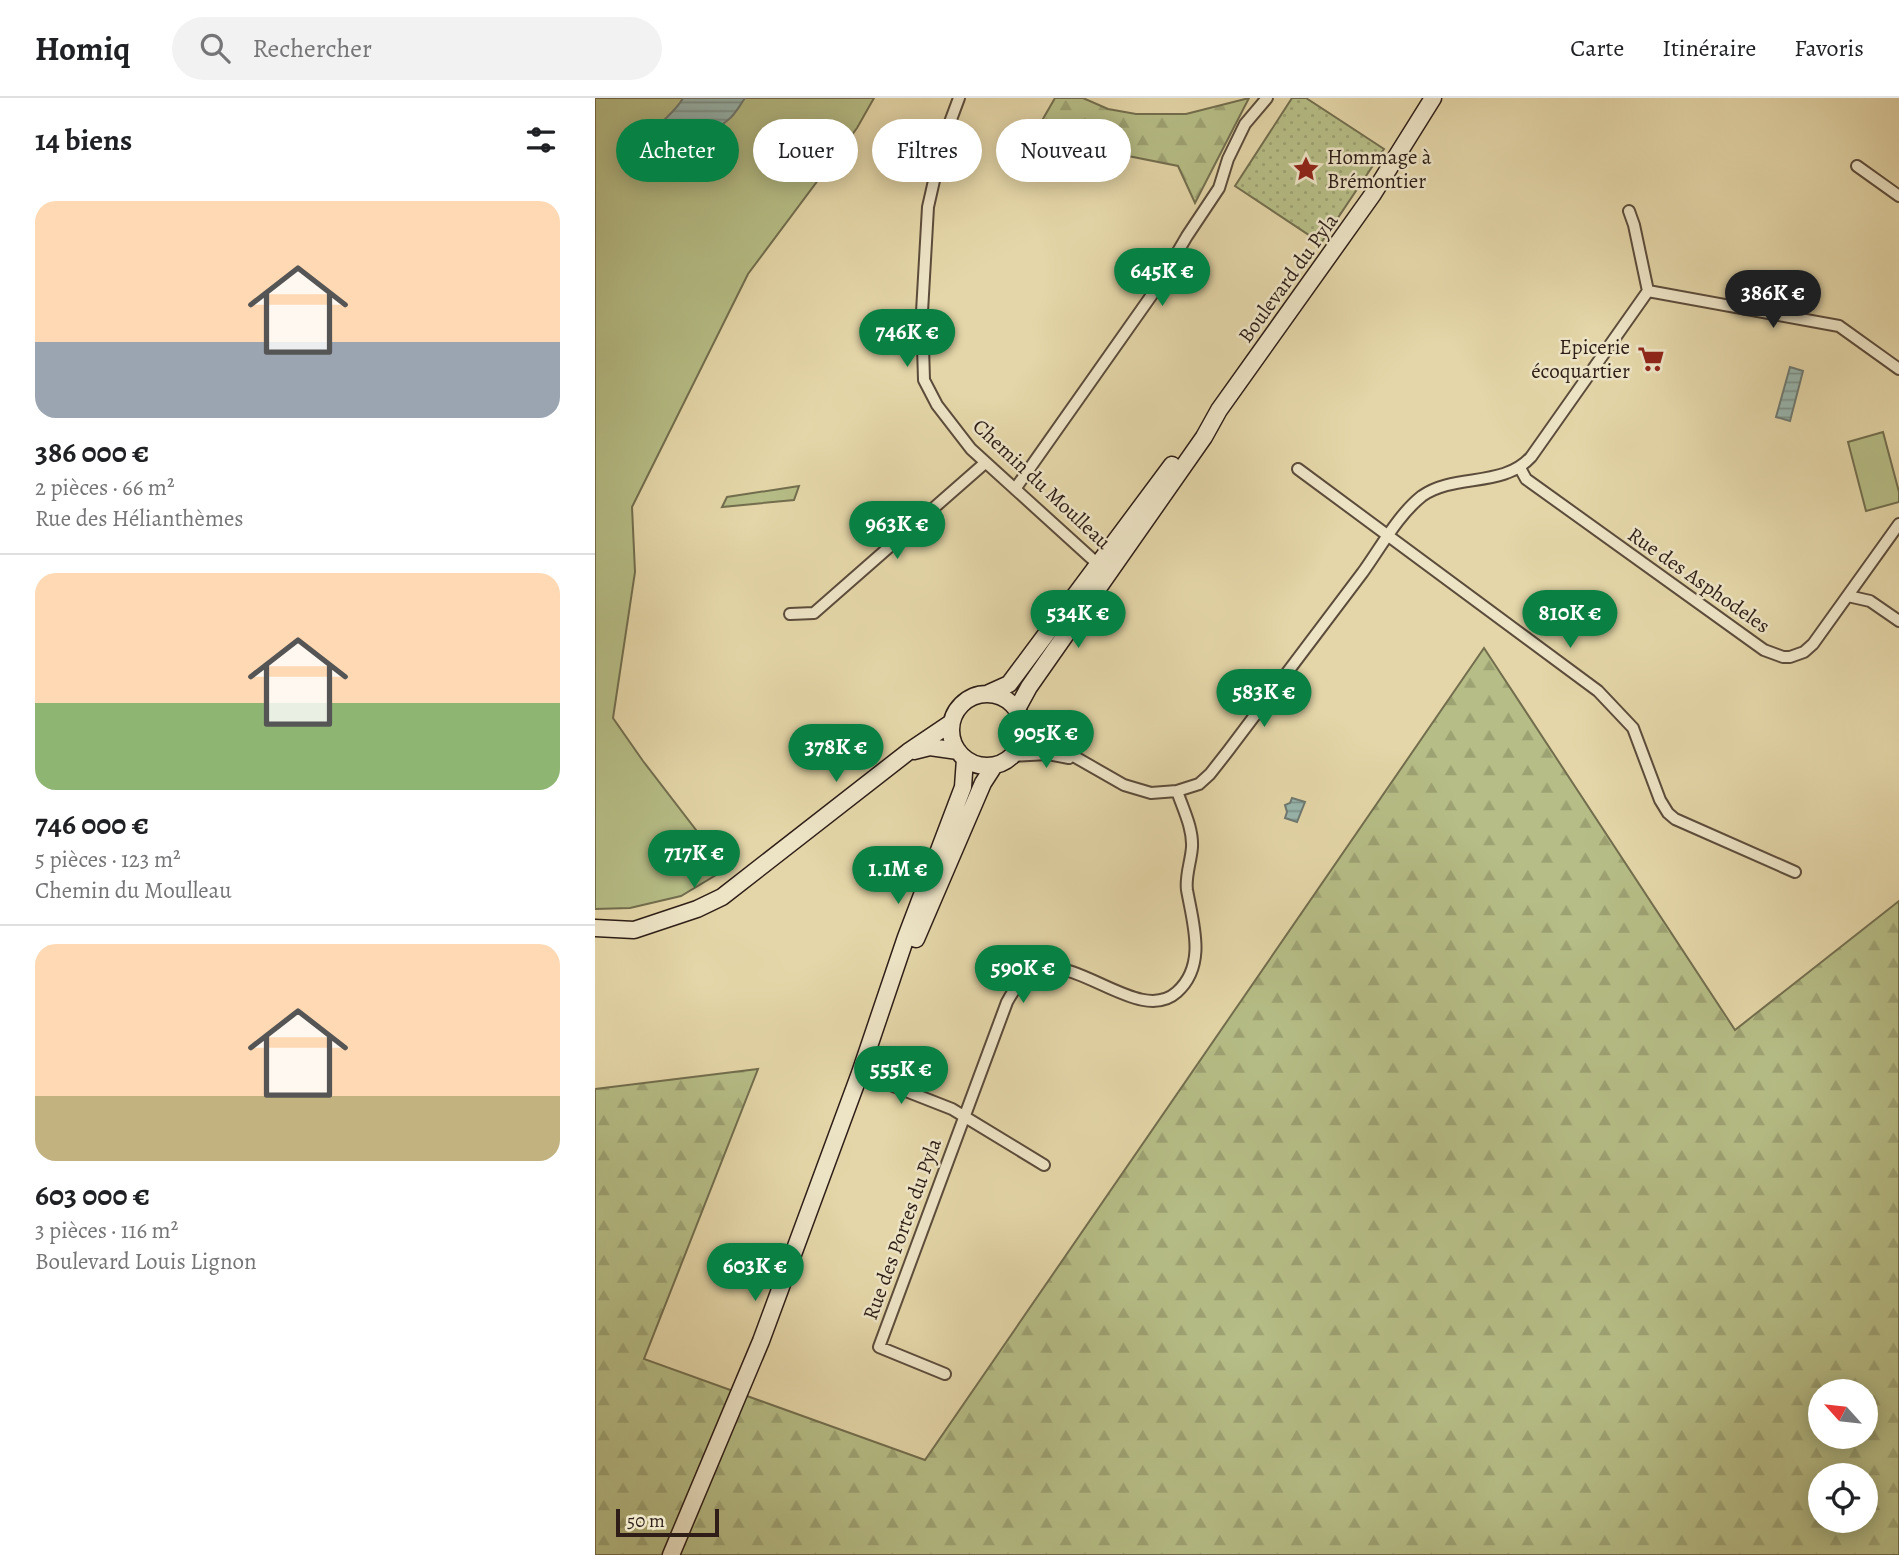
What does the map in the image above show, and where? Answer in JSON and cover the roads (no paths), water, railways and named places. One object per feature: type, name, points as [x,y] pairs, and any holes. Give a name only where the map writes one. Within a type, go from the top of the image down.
[{"type":"main road","name":"Boulevard du Pyla","points":[[1020,715],[1029,687],[1104,569],[1197,432],[1219,410],[1373,194],[1433,98]]},
{"type":"main road","name":"Boulevard du Pyla","points":[[989,694],[1009,684],[1104,569]]},
{"type":"main road","points":[[671,1555],[761,1342],[862,1067],[906,937],[963,787],[961,755],[951,733],[954,714],[969,698],[989,694],[1005,698],[1020,715],[1023,734],[1019,746],[1012,756],[994,765],[977,765],[961,755],[930,747],[908,752]]},
{"type":"main road","points":[[595,928],[634,930],[697,909],[722,897],[908,752],[951,723]]},
{"type":"main road","points":[[862,1067],[985,779],[994,765]]},
{"type":"street","name":"Chemin du Moulleau","points":[[959,98],[943,141],[928,207],[922,312],[924,380],[929,393],[971,449],[1104,569]]},
{"type":"street","points":[[1015,489],[1156,289],[1219,188],[1228,159],[1245,124],[1268,98]]},
{"type":"street","points":[[1857,166],[1899,196]]},
{"type":"street","points":[[1020,715],[1041,738],[1139,791],[1163,793],[1199,784],[1210,774],[1389,535],[1421,497],[1438,487],[1508,473],[1520,468],[1531,457],[1648,290],[1629,211]]},
{"type":"street","points":[[1648,290],[1839,326],[1899,369]]},
{"type":"street","points":[[790,614],[814,613],[985,463]]},
{"type":"street","name":"Rue des Asphodeles","points":[[1520,468],[1526,479],[1753,643],[1772,654],[1790,657],[1809,649],[1899,524]]},
{"type":"street","points":[[1298,469],[1598,691],[1633,728],[1660,800],[1675,819],[1795,872]]},
{"type":"street","points":[[1848,596],[1870,601],[1899,621]]},
{"type":"street","points":[[1012,756],[1048,754],[1082,761]]},
{"type":"street","name":"Rue des Portes du Pyla","points":[[945,1374],[879,1347],[1007,1002],[1016,986],[1042,968],[1061,969],[1147,1001],[1170,997],[1183,985],[1194,961],[1196,945],[1187,886],[1192,848],[1191,832],[1177,791]]},
{"type":"street","points":[[862,1067],[952,1109],[1044,1165]]},
{"type":"water","points":[[683,98],[745,98],[730,119],[665,119]]},
{"type":"water","points":[[1790,367],[1803,371],[1790,421],[1776,417]]},
{"type":"water","points":[[1292,798],[1305,802],[1297,822],[1285,818],[1285,805],[1290,803]]},
{"type":"place","name":"Hommage à Brémontier","points":[[1306,169]]},
{"type":"place","name":"Epicerie écoquartier","points":[[1651,359]]}]
